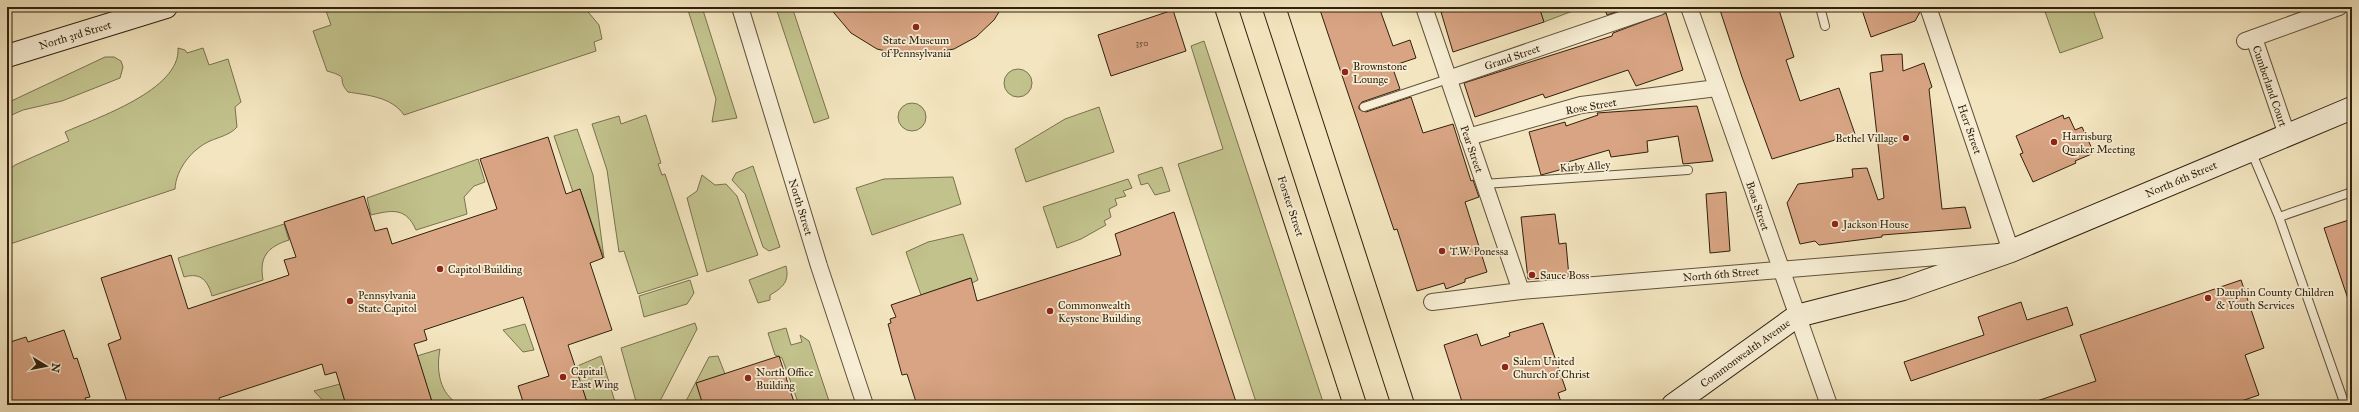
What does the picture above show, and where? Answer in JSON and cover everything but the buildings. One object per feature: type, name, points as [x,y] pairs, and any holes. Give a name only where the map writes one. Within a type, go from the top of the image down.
[{"type":"main road","name":"North 3rd Street","points":[[7,56],[166,7]]},
{"type":"main road","name":"Forster Street","points":[[1226,7],[1356,405]]},
{"type":"main road","points":[[1274,7],[1403,405]]},
{"type":"main road","name":"North 6th Street","points":[[1797,316],[1903,289],[2011,250],[2352,108]]},
{"type":"main road","name":"Commonwealth Avenue","points":[[1673,405],[1797,316]]},
{"type":"street","name":"North Street","points":[[740,7],[819,266],[866,405]]},
{"type":"street","name":"Pear Street","points":[[1424,7],[1521,291]]},
{"type":"street","name":"Grand Street","points":[[1448,79],[1659,7]]},
{"type":"street","name":"Boas Street","points":[[1689,7],[1829,405]]},
{"type":"street","name":"Herr Street","points":[[1928,7],[2011,250]]},
{"type":"street","name":"Cumberland Court","points":[[2287,135],[2250,39],[2339,7]]},
{"type":"street","name":"Rose Street","points":[[1468,137],[1581,105],[1717,88]]},
{"type":"street","name":"North 6th Street","points":[[1432,302],[1521,291],[2011,250]]},
{"type":"lane","points":[[1820,7],[1826,26]]},
{"type":"lane","name":"Grand Street","points":[[1364,107],[1448,79]]},
{"type":"lane","points":[[2251,150],[2279,217],[2346,405]]},
{"type":"lane","name":"Kirby Alley","points":[[1484,184],[1688,170]]},
{"type":"lane","points":[[2279,217],[2352,192]]},
{"type":"green space","points":[[584,7],[599,25],[602,39],[594,42],[596,51],[404,115],[393,104],[379,98],[348,92],[339,75],[327,71],[313,31],[331,25],[325,8]]},
{"type":"green space","points":[[687,7],[702,7],[737,118],[712,122],[716,99]]},
{"type":"green space","points":[[792,7],[829,118],[814,123],[777,11]]},
{"type":"green space","points":[[1539,7],[1583,7],[1544,22]]},
{"type":"green space","points":[[2049,7],[2092,7],[2103,38],[2060,53],[2044,9]]},
{"type":"green space","points":[[1204,41],[1324,405],[1257,405],[1178,164],[1223,149],[1191,46]]},
{"type":"green space","points":[[178,48],[185,50],[187,53],[203,48],[209,65],[228,59],[241,102],[235,107],[237,127],[228,134],[203,145],[191,154],[178,174],[175,189],[7,245],[7,171],[15,165],[69,141],[65,132],[115,110],[152,89],[166,77],[175,63]]},
{"type":"green space","points":[[105,57],[114,57],[121,61],[123,67],[120,78],[62,101],[23,110],[7,117],[7,103]]},
{"type":"green space","points":[[1018,69],[1024,70],[1028,73],[1031,77],[1031,89],[1028,93],[1024,96],[1018,97],[1012,96],[1008,93],[1005,89],[1004,83],[1005,77],[1008,73],[1012,70]]},
{"type":"green space","points":[[912,103],[918,104],[922,107],[925,111],[925,123],[922,127],[918,130],[912,131],[906,130],[902,127],[899,123],[898,117],[899,111],[902,107],[906,104]]},
{"type":"green space","points":[[1099,107],[1114,152],[1026,182],[1015,149],[1065,119]]},
{"type":"green space","points":[[646,115],[661,163],[658,164],[662,175],[665,174],[698,275],[638,294],[624,251],[619,252],[607,170],[592,124],[619,116],[621,124]]},
{"type":"green space","points":[[577,129],[593,175],[604,258],[580,189],[573,192],[554,136]]},
{"type":"green space","points":[[478,159],[485,182],[474,186],[464,197],[467,214],[416,230],[408,217],[398,212],[392,211],[371,215],[367,198]]},
{"type":"green space","points":[[753,166],[780,247],[769,251],[763,247],[745,194],[732,180],[736,173]]},
{"type":"green space","points":[[1162,167],[1170,191],[1155,195],[1148,183],[1141,185],[1138,175]]},
{"type":"green space","points":[[702,175],[715,185],[726,184],[737,196],[758,255],[707,272],[687,198],[697,191]]},
{"type":"green space","points":[[953,177],[961,204],[872,235],[856,188],[884,179]]},
{"type":"green space","points":[[1128,179],[1132,188],[1123,191],[1126,196],[1115,199],[1117,205],[1109,209],[1111,217],[1104,221],[1106,225],[1081,239],[1057,248],[1043,207]]},
{"type":"green space","points":[[284,224],[289,240],[275,246],[266,254],[262,265],[263,280],[212,296],[206,282],[203,279],[195,276],[184,277],[178,258]]},
{"type":"green space","points":[[963,234],[978,280],[972,283],[970,278],[921,295],[906,252],[928,242]]},
{"type":"green space","points":[[786,266],[787,276],[784,284],[770,295],[770,300],[758,303],[749,280]]},
{"type":"green space","points":[[690,280],[694,293],[687,304],[644,317],[639,296]]},
{"type":"green space","points":[[695,323],[697,329],[660,401],[637,405],[621,348]]},
{"type":"green space","points":[[525,324],[534,350],[523,352],[503,330]]},
{"type":"green space","points":[[786,328],[791,345],[802,342],[800,335],[809,341],[830,404],[799,405],[782,358],[775,355],[768,333]]},
{"type":"green space","points":[[440,349],[438,365],[443,388],[447,395],[460,405],[433,405],[417,356]]},
{"type":"green space","points":[[601,356],[616,405],[588,405],[575,367]]},
{"type":"green space","points":[[718,356],[725,374],[703,405],[687,405],[686,401],[709,357]]},
{"type":"green space","points":[[340,384],[346,405],[327,405],[314,391]]},
{"type":"place","name":"State Museum of Pennsylvania","points":[[916,27]]},
{"type":"place","name":"Brownstone Lounge","points":[[1345,72]]},
{"type":"place","name":"Bethel Village","points":[[1906,138]]},
{"type":"place","name":"Harrisburg Quaker Meeting","points":[[2054,142]]},
{"type":"place","name":"Jackson House","points":[[1835,224]]},
{"type":"place","name":"T.W. Ponessa","points":[[1442,251]]},
{"type":"place","name":"Capitol Building","points":[[440,269]]},
{"type":"place","name":"Sauce Boss","points":[[1532,275]]},
{"type":"place","name":"Dauphin County Children & Youth Services","points":[[2208,298]]},
{"type":"place","name":"Pennsylvania State Capitol","points":[[350,301]]},
{"type":"place","name":"Commonwealth Keystone Building","points":[[1050,311]]},
{"type":"place","name":"Salem United Church of Christ","points":[[1505,367]]},
{"type":"place","name":"Capital East Wing","points":[[563,377]]},
{"type":"place","name":"North Office Building","points":[[748,378]]}]
